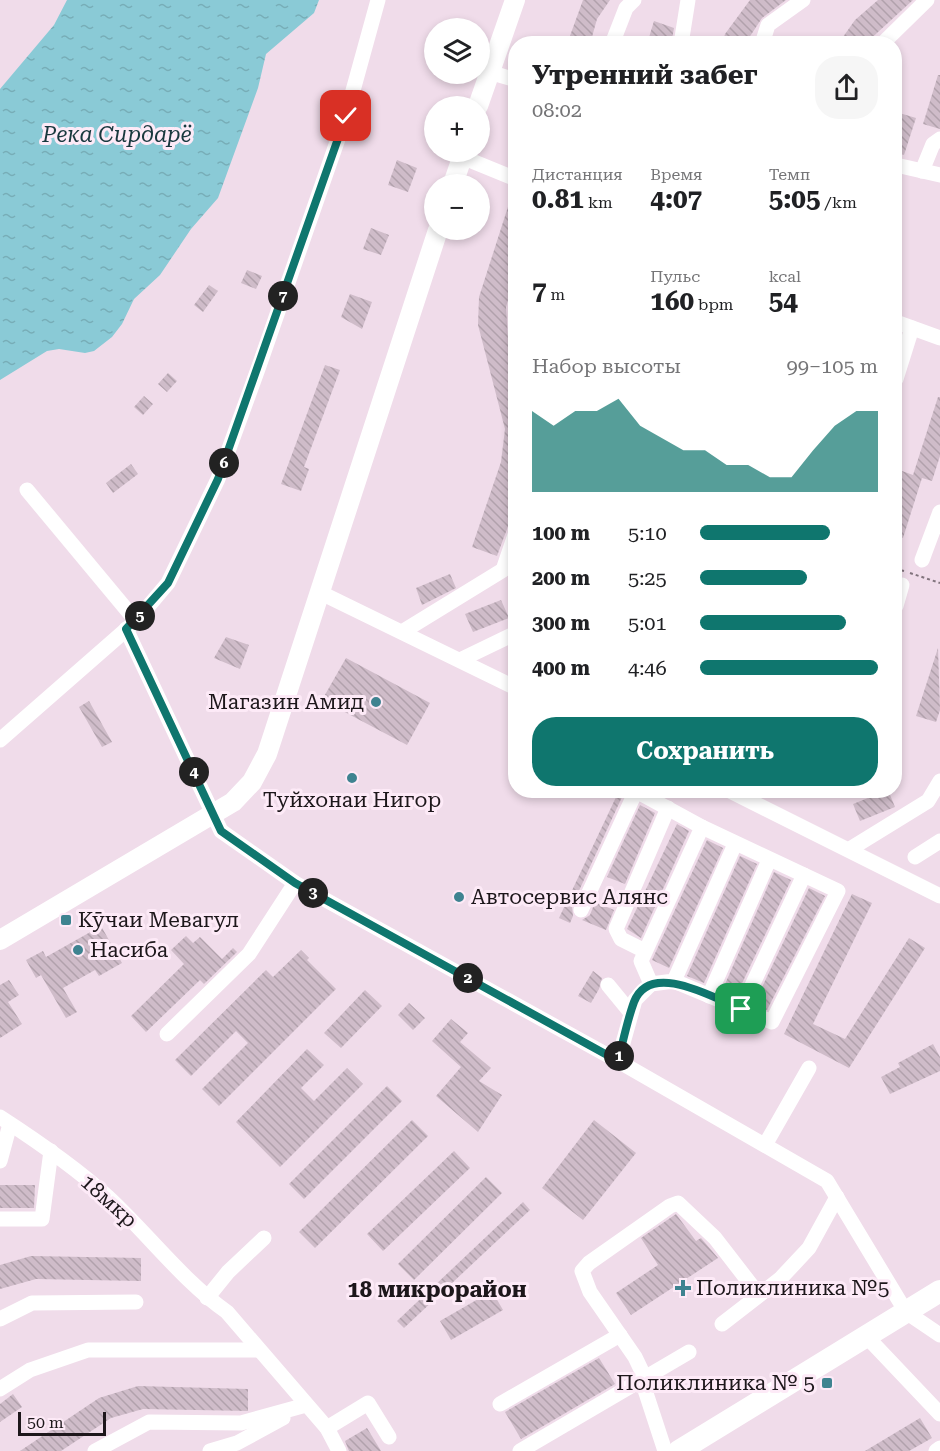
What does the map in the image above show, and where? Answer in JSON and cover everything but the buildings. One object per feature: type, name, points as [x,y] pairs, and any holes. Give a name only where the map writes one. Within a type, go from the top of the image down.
[{"type":"highway","points":[[680,1451],[940,1291]]},
{"type":"main road","points":[[490,69],[515,0]]},
{"type":"main road","points":[[0,940],[214,814],[233,802],[252,782],[267,754],[435,240]]},
{"type":"street","points":[[0,740],[131,625],[168,583],[218,479],[346,116],[378,0]]},
{"type":"street","points":[[615,36],[626,8],[634,0]]},
{"type":"street","points":[[682,36],[688,0]]},
{"type":"street","points":[[765,36],[768,25],[803,0]]},
{"type":"street","points":[[890,36],[927,0]]},
{"type":"street","points":[[490,72],[508,78]]},
{"type":"street","points":[[922,171],[933,144],[940,139]]},
{"type":"street","points":[[480,162],[508,175]]},
{"type":"street","points":[[902,166],[940,176]]},
{"type":"street","points":[[902,324],[939,333]]},
{"type":"street","points":[[902,360],[912,328]]},
{"type":"street","points":[[27,490],[131,625],[221,831],[295,883],[618,1061],[827,1181],[906,1312],[940,1335]]},
{"type":"street","points":[[922,560],[940,512]]},
{"type":"street","points":[[402,632],[503,570],[508,555]]},
{"type":"street","points":[[319,592],[508,684]]},
{"type":"street","points":[[460,660],[508,637]]},
{"type":"street","points":[[850,849],[928,801],[940,781]]},
{"type":"street","points":[[582,910],[633,798]]},
{"type":"street","points":[[618,1061],[635,1000],[651,984],[674,981],[772,1022],[838,891],[735,844],[649,798]]},
{"type":"street","points":[[756,798],[940,896]]},
{"type":"street","points":[[645,951],[621,939],[616,929],[668,808]]},
{"type":"street","points":[[651,984],[641,961],[702,827]]},
{"type":"street","points":[[915,856],[940,841]]},
{"type":"street","points":[[674,981],[735,844]]},
{"type":"street","points":[[710,996],[769,860]]},
{"type":"street","points":[[741,1009],[804,875]]},
{"type":"street","points":[[167,1034],[249,954],[295,883]]},
{"type":"street","points":[[608,985],[632,1012]]},
{"type":"street","points":[[765,1145],[809,1068]]},
{"type":"street","points":[[0,1161],[5,1120]]},
{"type":"street","name":"18мкр","points":[[5,1120],[51,1151],[107,1196],[207,1298],[227,1312],[327,1428],[339,1451]]},
{"type":"street","points":[[0,1219],[42,1219],[51,1151]]},
{"type":"street","points":[[722,1324],[780,1279],[808,1248],[837,1197]]},
{"type":"street","points":[[666,1451],[645,1390],[645,1378],[620,1335],[590,1292],[582,1271],[589,1263],[678,1203],[714,1238],[759,1295]]},
{"type":"street","points":[[207,1298],[228,1272],[264,1238]]},
{"type":"street","points":[[0,1319],[32,1303],[136,1302]]},
{"type":"street","points":[[500,1404],[620,1335]]},
{"type":"street","points":[[867,1337],[940,1414]]},
{"type":"street","points":[[0,1389],[30,1370],[88,1350],[259,1350]]},
{"type":"street","points":[[520,1451],[689,1352]]},
{"type":"street","points":[[327,1428],[368,1403],[389,1437]]},
{"type":"street","points":[[95,1451],[149,1422],[241,1423],[306,1405]]},
{"type":"street","points":[[210,1451],[237,1443],[306,1405]]},
{"type":"street","points":[[936,1451],[940,1448]]},
{"type":"path","points":[[902,571],[940,583]]},
{"type":"water","name":"Река Сирдарё","points":[[67,0],[319,0],[314,13],[266,54],[258,88],[218,198],[191,229],[160,275],[134,299],[122,324],[112,337],[94,351],[85,353],[59,349],[47,351],[0,380],[0,89],[54,25]]},
{"type":"place","name":"Магазин Амид","points":[[376,702]]},
{"type":"place","name":"Туйхонаи Нигор","points":[[352,778]]},
{"type":"place","name":"Автосервис Алянс","points":[[459,897]]},
{"type":"place","name":"Кӯчаи Мевагул","points":[[66,920]]},
{"type":"place","name":"Насиба","points":[[78,950]]},
{"type":"place","name":"Поликлиника №5","points":[[683,1288]]},
{"type":"place","name":"Поликлиника № 5","points":[[827,1383]]},
{"type":"district","name":"18 микрорайон","points":[[437,1289]]},
{"type":"route","points":[[346,116],[218,479],[168,583],[136,621],[126,629],[221,831],[295,883],[618,1061],[635,1000],[651,984],[674,981],[741,1009]]}]
